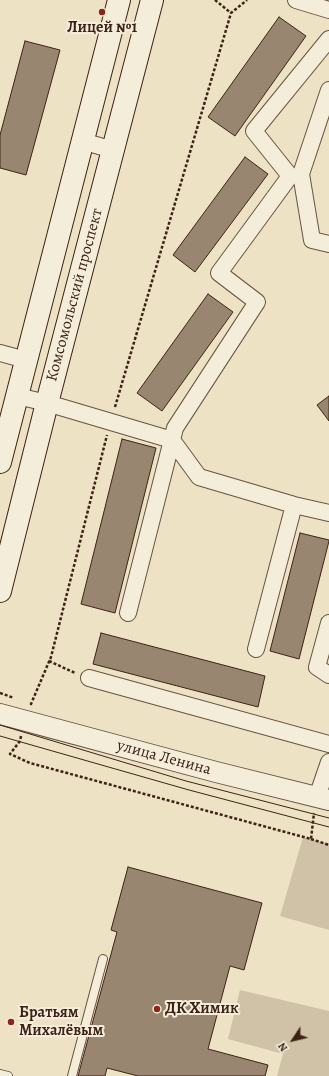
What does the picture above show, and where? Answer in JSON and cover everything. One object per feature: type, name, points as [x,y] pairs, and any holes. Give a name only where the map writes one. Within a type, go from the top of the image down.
[{"type":"main road","name":"Комсомольский проспект","points":[[0,462],[118,0]]},
{"type":"main road","name":"Комсомольский проспект","points":[[0,591],[47,403],[152,0]]},
{"type":"street","points":[[296,0],[329,10]]},
{"type":"street","points":[[128,612],[175,428],[257,302],[218,273],[290,176],[254,131],[329,39]]},
{"type":"street","points":[[329,90],[301,174],[312,240],[329,244]]},
{"type":"street","points":[[82,142],[113,150]]},
{"type":"street","points":[[0,353],[26,360]]},
{"type":"street","points":[[17,396],[47,403],[172,440],[199,477],[329,514]]},
{"type":"street","points":[[256,649],[294,505]]},
{"type":"street","points":[[329,623],[317,667],[329,675]]},
{"type":"street","points":[[89,678],[329,744]]},
{"type":"street","name":"улица Ленина","points":[[0,714],[323,799]]},
{"type":"street","points":[[323,799],[329,762]]},
{"type":"lane","points":[[72,1076],[103,959]]},
{"type":"lane","points":[[0,1074],[8,1076]]},
{"type":"path","points":[[216,0],[230,13]]},
{"type":"path","points":[[31,704],[53,649],[111,422],[230,13],[247,0]]},
{"type":"path","points":[[49,662],[89,678]]},
{"type":"path","points":[[10,754],[30,763],[329,845]]},
{"type":"path","points":[[311,839],[323,799]]},
{"type":"shaded area","points":[[303,837],[329,844],[329,930],[280,916]]},
{"type":"shaded area","points":[[240,990],[329,1011],[329,1076],[277,1076],[283,1054],[228,1039]]},
{"type":"building","points":[[279,17],[306,36],[235,136],[208,117]]},
{"type":"building","points":[[25,41],[60,50],[26,175],[0,168],[0,135]]},
{"type":"building","points":[[245,157],[268,174],[195,272],[173,255]]},
{"type":"building","points":[[208,294],[233,312],[162,411],[137,393]]},
{"type":"building","points":[[329,396],[329,421],[317,405]]},
{"type":"building","points":[[122,439],[156,448],[115,613],[81,604]]},
{"type":"building","points":[[300,533],[329,541],[299,659],[270,651]]},
{"type":"building","points":[[101,633],[265,676],[258,707],[93,664]]},
{"type":"building","name":"ДК Химик","points":[[128,867],[262,903],[244,970],[230,966],[208,1049],[268,1065],[265,1076],[138,1076],[107,1068],[105,1076],[78,1076],[117,932],[111,930]]},
{"type":"tram line","points":[[0,725],[186,781],[329,818]]},
{"type":"tram line","points":[[0,736],[189,790],[329,827]]},
{"type":"place","name":"Лицей №1","points":[[102,12]]},
{"type":"place","name":"ДК Химик","points":[[157,1009]]},
{"type":"place","name":"Братьям Михалёвым","points":[[11,1022]]}]
